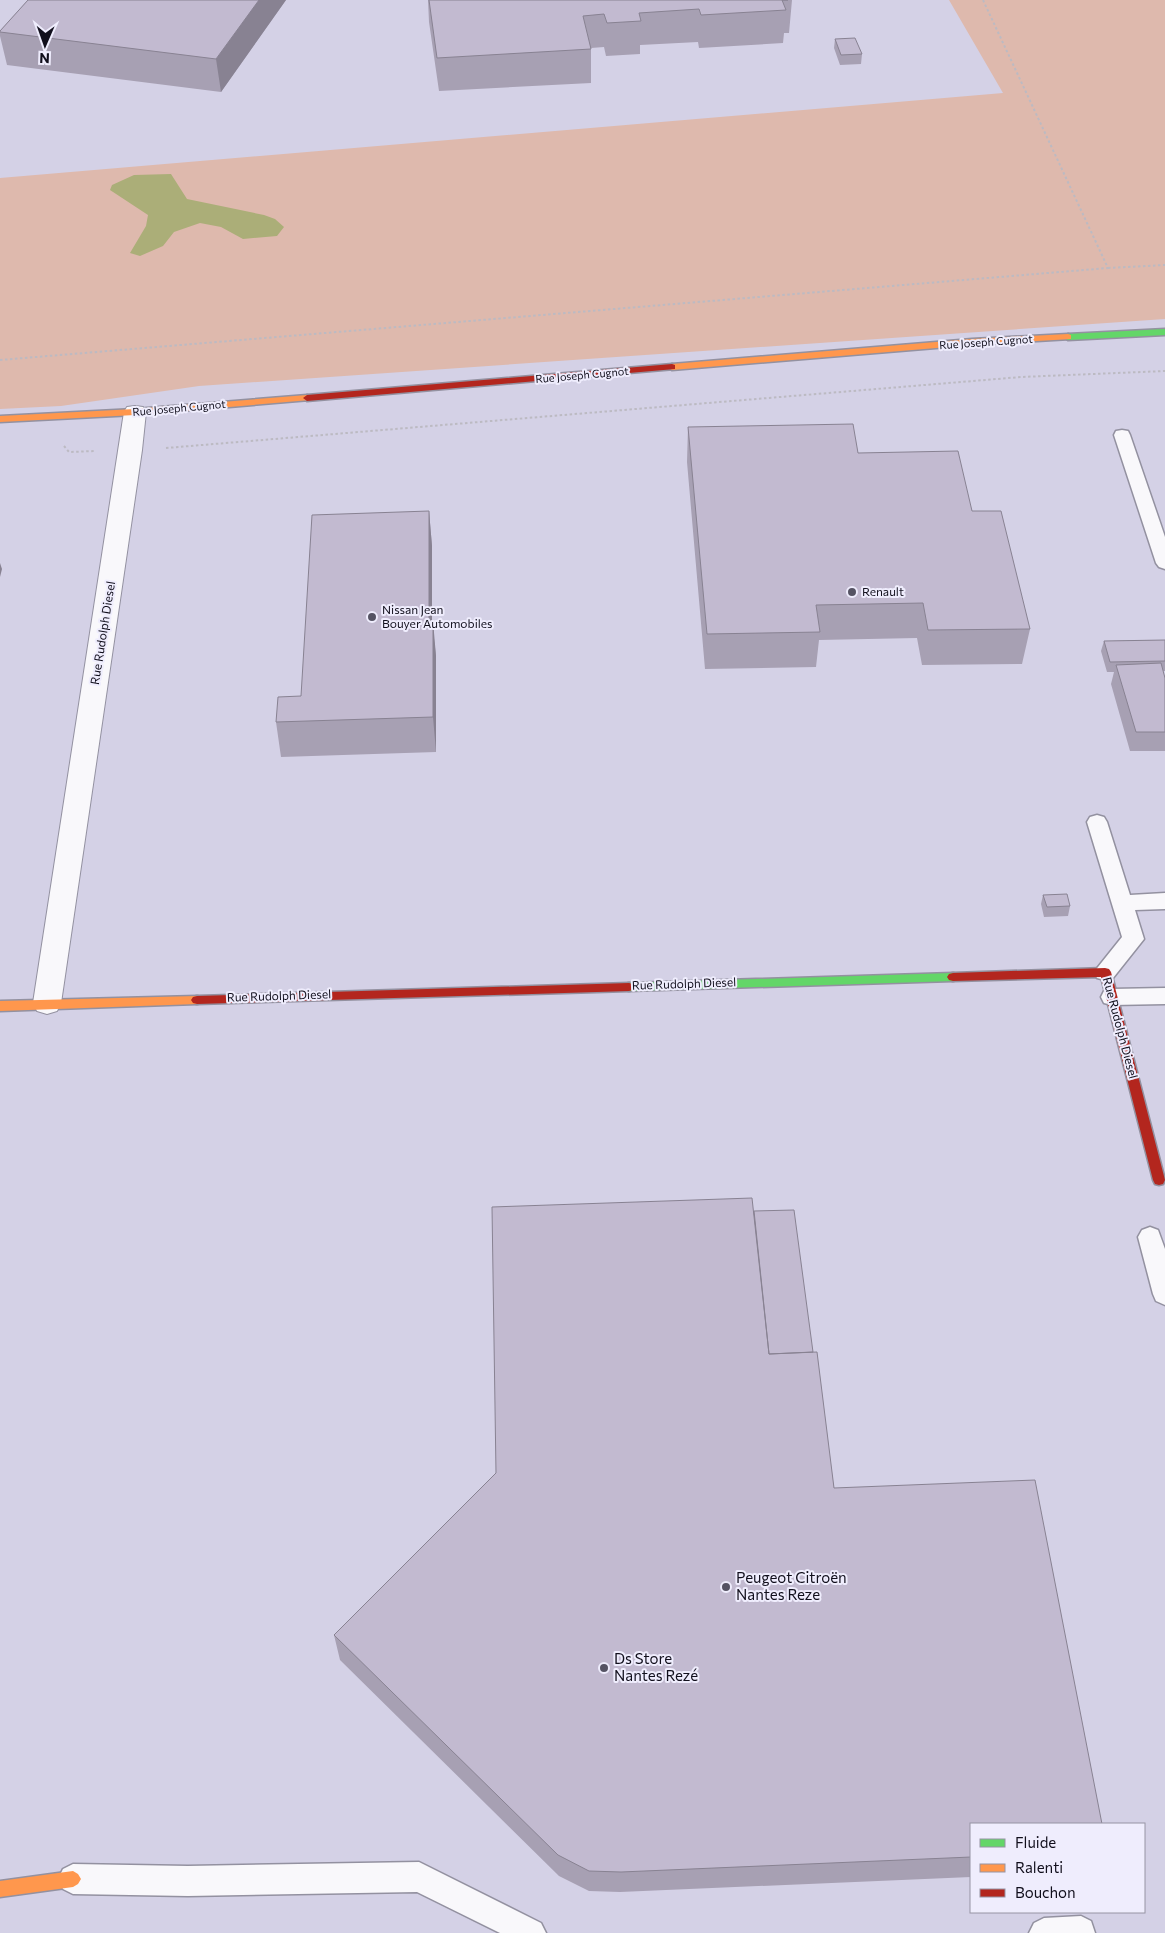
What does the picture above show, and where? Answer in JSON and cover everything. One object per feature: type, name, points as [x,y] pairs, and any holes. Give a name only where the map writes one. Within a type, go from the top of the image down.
[{"type":"street","name":"Rue Joseph Cugnot","points":[[0,420],[135,412],[972,342],[1165,332]]},
{"type":"street","name":"Rue Rudolph Diesel","points":[[47,1003],[131,450],[135,412]]},
{"type":"street","name":"Rue Rudolph Diesel","points":[[0,1006],[47,1003],[1105,972],[1159,1180]]},
{"type":"street","points":[[0,1889],[73,1879]]},
{"type":"lane","points":[[1122,435],[1165,563]]},
{"type":"lane","points":[[1096,822],[1133,939],[1105,972]]},
{"type":"lane","points":[[1122,903],[1165,901]]},
{"type":"lane","points":[[1112,997],[1165,996]]},
{"type":"lane","points":[[1150,1238],[1165,1294]]},
{"type":"lane","points":[[73,1879],[188,1881],[419,1877],[531,1933]]},
{"type":"lane","points":[[1044,1933],[1081,1931]]},
{"type":"path","points":[[982,0],[1108,268]]},
{"type":"path","points":[[0,360],[1108,268],[1165,265]]},
{"type":"path","points":[[60,440],[68,452],[204,446],[1021,377],[1165,370]]},
{"type":"shaded area","points":[[949,0],[1165,0],[1165,319],[199,386],[61,406],[0,409],[0,178],[1003,93]]},
{"type":"shaded area","points":[[171,174],[187,199],[264,215],[275,219],[284,227],[277,236],[243,239],[221,227],[200,223],[174,232],[163,246],[140,256],[130,253],[146,226],[148,215],[110,190],[112,185],[134,175]]},
{"type":"building","points":[[28,0],[259,0],[216,59],[0,32]]},
{"type":"building","points":[[429,0],[782,0],[786,10],[701,15],[699,9],[639,13],[641,21],[607,23],[604,14],[583,16],[591,49],[437,58]]},
{"type":"building","points":[[855,38],[862,54],[841,55],[835,39]]},
{"type":"building","name":"Renault","points":[[853,424],[858,453],[958,451],[972,511],[1001,511],[1030,629],[928,630],[923,603],[816,605],[820,632],[707,634],[688,427]]},
{"type":"building","name":"Nissan Jean Bouyer Automobiles","points":[[429,511],[429,621],[433,621],[433,717],[276,722],[278,697],[301,696],[312,515]]},
{"type":"building","points":[[1165,640],[1165,661],[1110,662],[1104,641]]},
{"type":"building","points":[[1161,663],[1165,678],[1165,732],[1136,732],[1116,665]]},
{"type":"building","points":[[1067,894],[1070,906],[1047,907],[1043,895]]},
{"type":"building","name":"Peugeot Citroën Nantes Reze","points":[[752,1198],[769,1354],[817,1352],[834,1488],[1035,1480],[1102,1823],[970,1823],[970,1857],[621,1872],[589,1871],[558,1855],[334,1635],[496,1473],[492,1207]]},
{"type":"building","points":[[794,1210],[813,1352],[769,1354],[754,1211]]},
{"type":"traffic: fast","points":[[1068,337],[1165,332]]},
{"type":"traffic: fast","points":[[629,987],[953,977]]},
{"type":"traffic: slow","points":[[672,367],[972,342],[1068,337]]},
{"type":"traffic: slow","points":[[0,419],[135,412],[307,398]]},
{"type":"traffic: slow","points":[[0,1006],[197,1000]]},
{"type":"traffic: slow","points":[[0,1889],[73,1879]]},
{"type":"traffic: jam","points":[[307,398],[672,367]]},
{"type":"traffic: jam","points":[[953,977],[1105,972],[1159,1180]]},
{"type":"traffic: jam","points":[[197,1000],[629,987]]},
{"type":"place","name":"Renault","points":[[852,592]]},
{"type":"place","name":"Nissan Jean Bouyer Automobiles","points":[[372,617]]},
{"type":"place","name":"Peugeot Citroën Nantes Reze","points":[[726,1587]]},
{"type":"place","name":"Ds Store Nantes Rezé","points":[[604,1668]]}]
